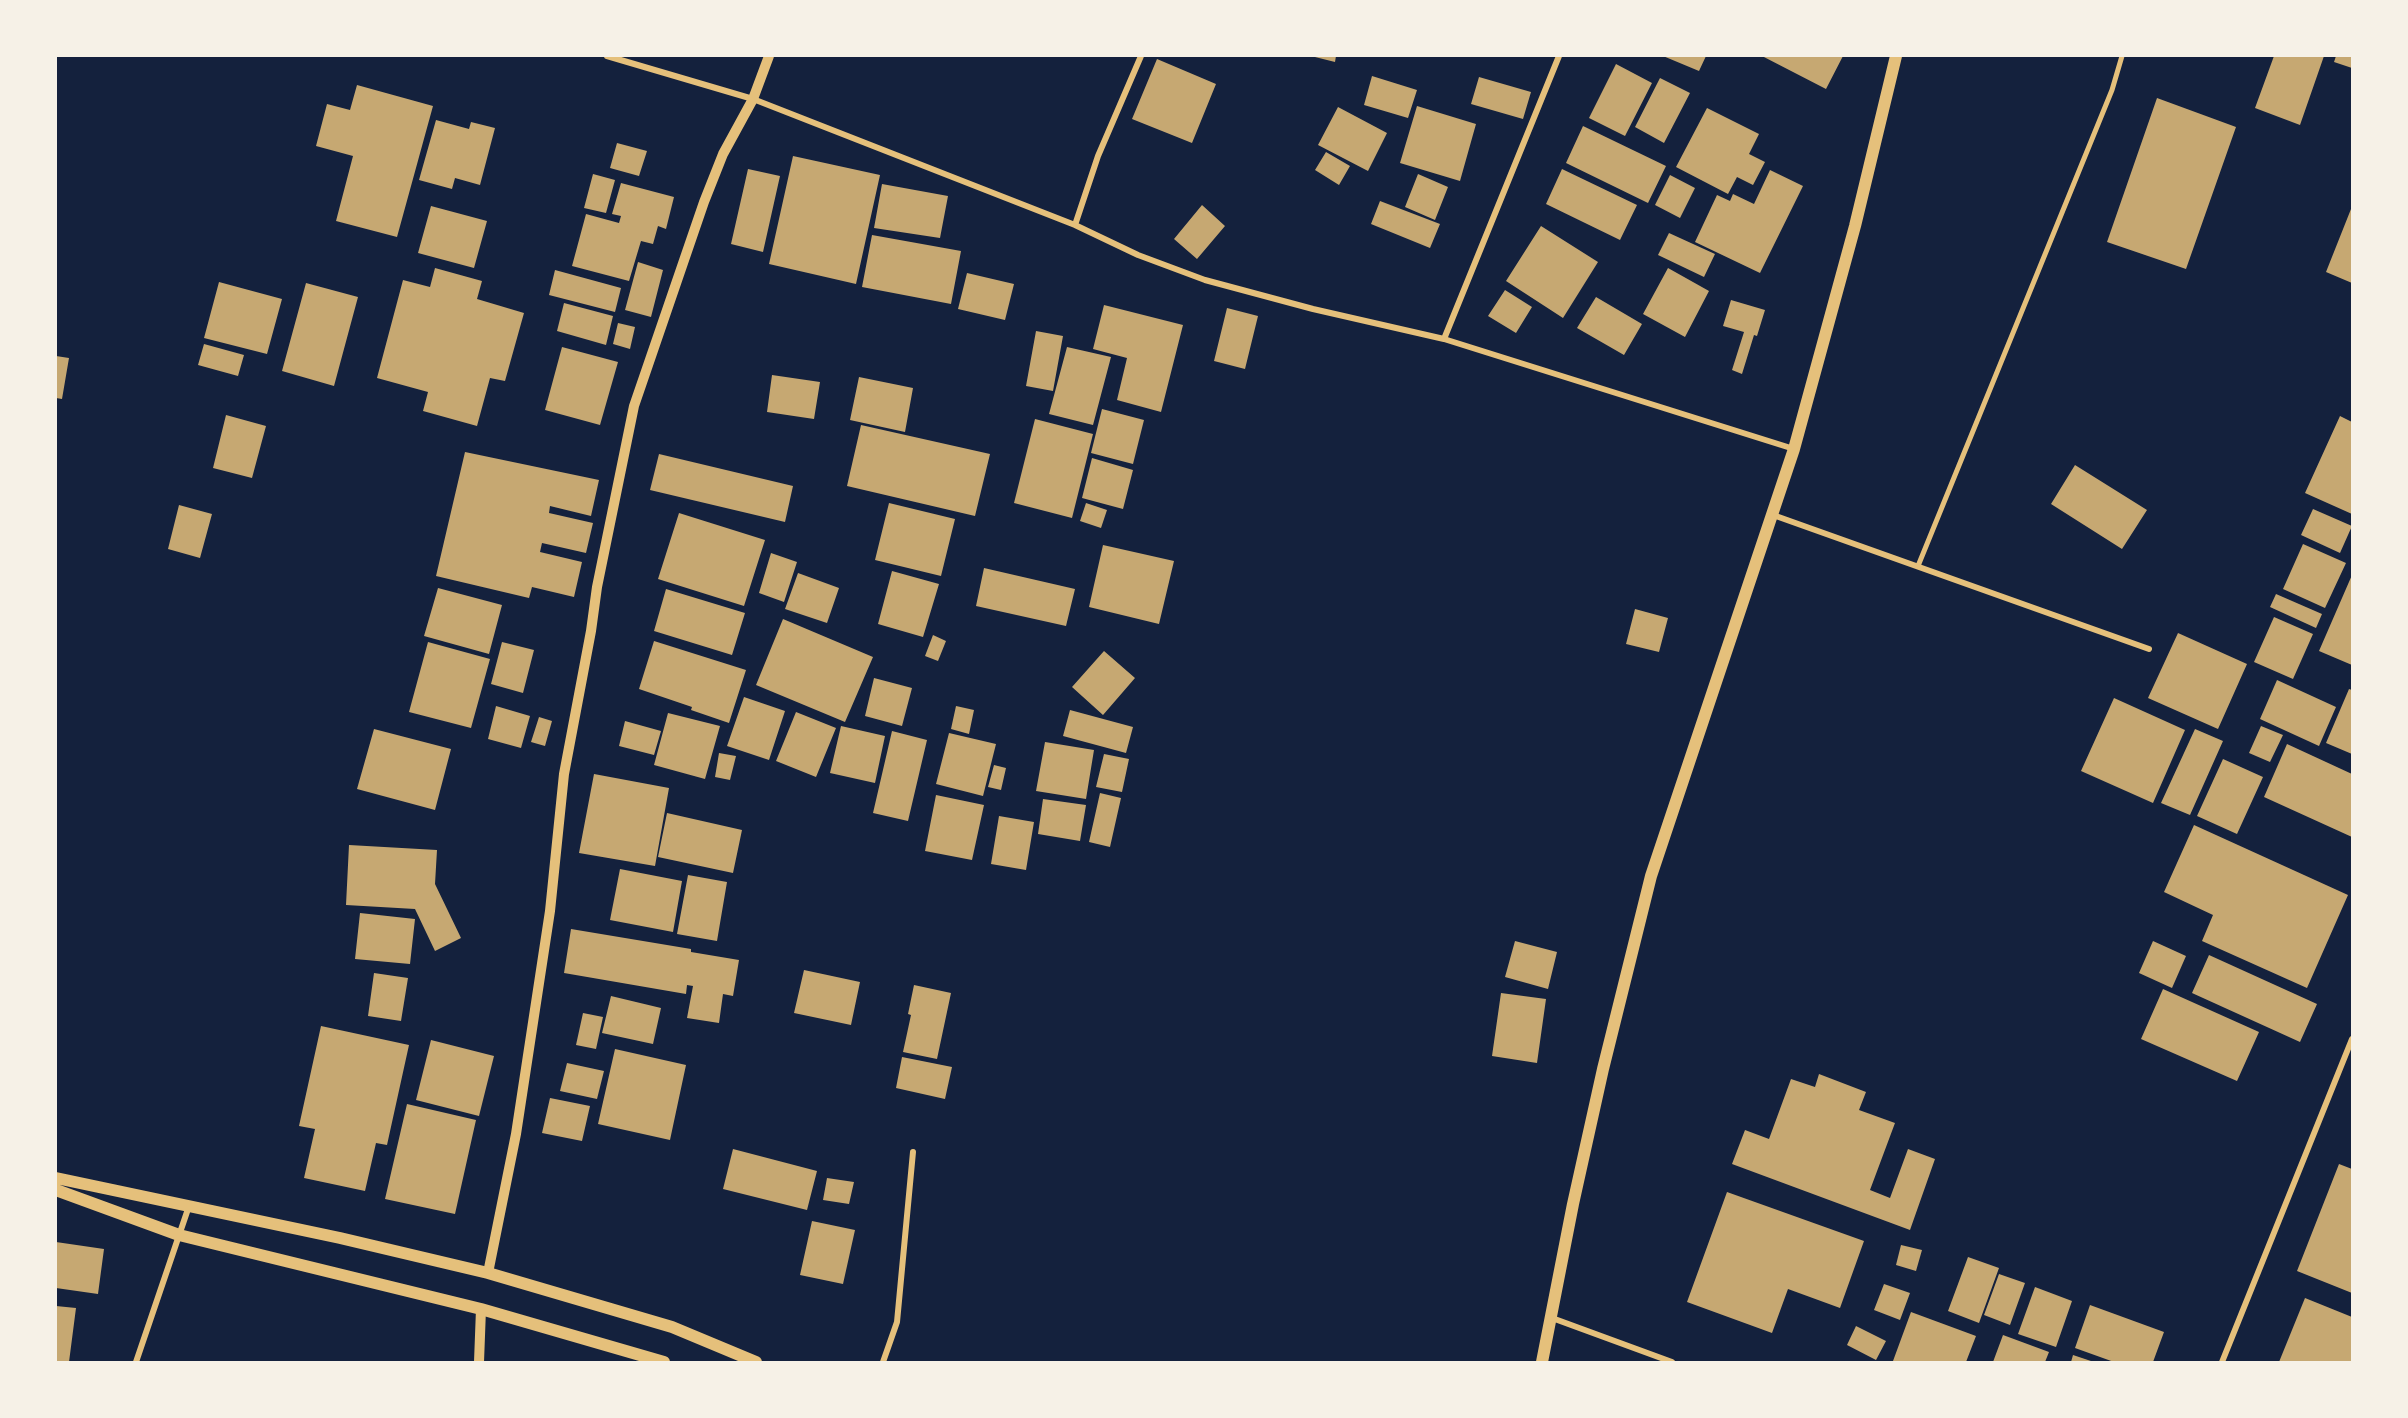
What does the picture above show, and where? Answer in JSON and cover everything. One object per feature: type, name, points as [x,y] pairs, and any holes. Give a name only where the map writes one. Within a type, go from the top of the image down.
[{"type":"main road","points":[[1542,1362],[1600,1080],[1651,876],[1794,449],[1855,226],[1896,56]]},
{"type":"main road","points":[[56,1178],[189,1205],[488,1273],[672,1327],[756,1362]]},
{"type":"main road","points":[[56,1190],[179,1235],[482,1309],[664,1362]]},
{"type":"street","points":[[607,56],[753,99],[1076,225],[1138,255],[1205,280],[1313,309],[1444,339],[1794,449]]},
{"type":"street","points":[[488,1273],[516,1134],[550,911],[564,774],[615,493],[634,406],[704,202],[723,154],[753,99],[769,56]]},
{"type":"street","points":[[1076,225],[1098,156],[1141,56]]},
{"type":"street","points":[[1444,339],[1559,56]]},
{"type":"street","points":[[1918,566],[2112,90],[2122,56]]},
{"type":"street","points":[[1772,514],[2149,648]]},
{"type":"street","points":[[2222,1362],[2352,1039]]},
{"type":"street","points":[[883,1362],[897,1322],[913,1152]]},
{"type":"street","points":[[136,1362],[189,1205]]},
{"type":"street","points":[[479,1362],[482,1309]]},
{"type":"street","points":[[1552,1318],[1672,1362]]},
{"type":"building","points":[[1311,56],[1336,56],[1335,62]]},
{"type":"building","points":[[1663,56],[1706,56],[1699,71]]},
{"type":"building","points":[[1762,56],[1843,56],[1826,89]]},
{"type":"building","points":[[2274,56],[2324,56],[2300,125],[2255,108]]},
{"type":"building","points":[[2336,56],[2352,56],[2352,68],[2334,62]]},
{"type":"building","points":[[1157,59],[1216,84],[1192,143],[1132,119]]},
{"type":"building","points":[[1616,64],[1652,83],[1625,136],[1589,118]]},
{"type":"building","points":[[1372,76],[1417,90],[1408,118],[1364,105]]},
{"type":"building","points":[[1479,77],[1531,92],[1523,119],[1471,104]]},
{"type":"building","points":[[1660,78],[1690,93],[1664,143],[1635,127]]},
{"type":"building","points":[[357,85],[433,106],[397,237],[336,221],[353,156],[316,146],[327,104],[350,110]]},
{"type":"building","points":[[2157,98],[2236,127],[2186,269],[2107,242]]},
{"type":"building","points":[[1417,106],[1476,124],[1460,181],[1400,163]]},
{"type":"building","points":[[1338,107],[1387,133],[1368,171],[1318,145]]},
{"type":"building","points":[[1707,108],[1759,134],[1749,154],[1765,162],[1753,185],[1737,177],[1728,194],[1676,167]]},
{"type":"building","points":[[436,120],[469,129],[471,122],[495,128],[480,185],[455,178],[452,189],[419,180]]},
{"type":"building","points":[[1583,126],[1666,166],[1648,203],[1566,163]]},
{"type":"building","points":[[617,143],[647,151],[639,176],[610,168]]},
{"type":"building","points":[[1326,152],[1350,166],[1339,185],[1315,170]]},
{"type":"building","points":[[793,156],[880,175],[856,284],[769,264]]},
{"type":"building","points":[[748,169],[780,176],[763,252],[731,244]]},
{"type":"building","points":[[1562,169],[1637,205],[1620,240],[1546,204]]},
{"type":"building","points":[[1770,170],[1803,186],[1760,273],[1695,242],[1717,195],[1730,201],[1733,194],[1754,204]]},
{"type":"building","points":[[593,174],[615,180],[606,213],[584,208]]},
{"type":"building","points":[[1418,174],[1448,187],[1435,220],[1405,207]]},
{"type":"building","points":[[1670,175],[1695,188],[1680,218],[1655,205]]},
{"type":"building","points":[[621,183],[674,197],[666,229],[658,226],[653,244],[641,241],[629,281],[572,266],[586,214],[619,223],[621,216],[612,214]]},
{"type":"building","points":[[882,184],[948,196],[940,238],[874,228]]},
{"type":"building","points":[[1380,201],[1440,224],[1430,248],[1371,224]]},
{"type":"building","points":[[1202,205],[1225,226],[1197,259],[1174,239]]},
{"type":"building","points":[[431,206],[487,221],[474,268],[418,253]]},
{"type":"building","points":[[2352,210],[2352,283],[2326,272]]},
{"type":"building","points":[[1541,226],[1598,262],[1563,318],[1506,281]]},
{"type":"building","points":[[1669,233],[1715,254],[1704,277],[1658,255]]},
{"type":"building","points":[[872,235],[961,251],[951,304],[862,287]]},
{"type":"building","points":[[638,262],[663,270],[651,317],[625,310]]},
{"type":"building","points":[[435,268],[482,281],[477,299],[524,313],[505,381],[490,378],[477,426],[423,411],[428,392],[377,378],[403,280],[430,287]]},
{"type":"building","points":[[1668,268],[1709,291],[1685,337],[1643,314]]},
{"type":"building","points":[[555,270],[621,288],[615,312],[549,295]]},
{"type":"building","points":[[967,273],[1014,284],[1005,320],[958,309]]},
{"type":"building","points":[[219,282],[282,299],[267,354],[204,338]]},
{"type":"building","points":[[306,283],[358,297],[334,386],[282,371]]},
{"type":"building","points":[[1505,290],[1532,307],[1516,333],[1488,316]]},
{"type":"building","points":[[1596,297],[1642,324],[1624,355],[1577,328]]},
{"type":"building","points":[[1731,300],[1765,310],[1757,336],[1754,335],[1742,374],[1732,370],[1744,332],[1723,326]]},
{"type":"building","points":[[564,303],[613,316],[606,345],[557,331]]},
{"type":"building","points":[[1104,305],[1183,325],[1161,412],[1117,400],[1127,358],[1093,349]]},
{"type":"building","points":[[1227,308],[1258,316],[1245,369],[1214,361]]},
{"type":"building","points":[[618,323],[635,327],[630,349],[613,344]]},
{"type":"building","points":[[1036,331],[1063,336],[1053,391],[1026,386]]},
{"type":"building","points":[[204,344],[244,355],[238,376],[198,365]]},
{"type":"building","points":[[562,347],[618,362],[600,425],[545,410]]},
{"type":"building","points":[[1067,347],[1111,357],[1093,425],[1049,414]]},
{"type":"building","points":[[56,356],[69,358],[62,399],[56,398]]},
{"type":"building","points":[[772,375],[820,382],[814,419],[767,412]]},
{"type":"building","points":[[859,377],[913,388],[905,432],[850,420]]},
{"type":"building","points":[[1102,409],[1144,420],[1133,464],[1091,453]]},
{"type":"building","points":[[226,415],[266,426],[252,478],[213,468]]},
{"type":"building","points":[[2340,416],[2352,422],[2352,514],[2305,493]]},
{"type":"building","points":[[1035,419],[1093,434],[1072,518],[1014,503]]},
{"type":"building","points":[[861,425],[990,454],[975,516],[847,486]]},
{"type":"building","points":[[465,452],[599,480],[591,516],[550,506],[549,513],[593,523],[586,553],[542,543],[540,552],[582,562],[574,597],[532,587],[529,598],[436,576]]},
{"type":"building","points":[[659,454],[793,486],[785,522],[650,490]]},
{"type":"building","points":[[1092,458],[1133,470],[1123,509],[1082,498]]},
{"type":"building","points":[[2075,465],[2147,510],[2122,549],[2051,504]]},
{"type":"building","points":[[889,503],[955,519],[941,576],[875,560]]},
{"type":"building","points":[[1086,503],[1107,510],[1101,528],[1080,521]]},
{"type":"building","points":[[179,505],[212,514],[200,558],[168,549]]},
{"type":"building","points":[[2313,509],[2352,526],[2340,553],[2301,535]]},
{"type":"building","points":[[679,513],[765,540],[744,606],[658,579]]},
{"type":"building","points":[[2303,544],[2346,563],[2325,608],[2283,589]]},
{"type":"building","points":[[1103,545],[1174,561],[1159,624],[1089,607]]},
{"type":"building","points":[[771,553],[797,562],[784,602],[759,593]]},
{"type":"building","points":[[984,568],[1075,589],[1066,626],[976,606]]},
{"type":"building","points":[[892,571],[939,584],[923,637],[878,624]]},
{"type":"building","points":[[798,573],[839,588],[827,623],[785,609]]},
{"type":"building","points":[[2352,575],[2352,665],[2319,651]]},
{"type":"building","points":[[438,588],[502,605],[489,654],[424,636]]},
{"type":"building","points":[[666,589],[745,613],[732,655],[654,631]]},
{"type":"building","points":[[2276,594],[2322,614],[2316,628],[2270,607]]},
{"type":"building","points":[[1635,609],[1668,618],[1659,652],[1626,644]]},
{"type":"building","points":[[2274,617],[2313,634],[2293,679],[2254,662]]},
{"type":"building","points":[[783,619],[873,657],[845,722],[756,685]]},
{"type":"building","points":[[2178,633],[2247,664],[2218,729],[2148,698]]},
{"type":"building","points":[[933,635],[946,641],[938,661],[925,656]]},
{"type":"building","points":[[654,641],[746,670],[729,723],[691,710],[692,707],[639,689]]},
{"type":"building","points":[[428,642],[490,659],[471,728],[409,712]]},
{"type":"building","points":[[502,642],[534,650],[523,693],[491,684]]},
{"type":"building","points":[[1104,651],[1135,678],[1103,715],[1072,687]]},
{"type":"building","points":[[874,678],[912,688],[902,726],[865,716]]},
{"type":"building","points":[[2277,680],[2336,707],[2319,746],[2260,719]]},
{"type":"building","points":[[2349,689],[2352,690],[2352,754],[2326,743]]},
{"type":"building","points":[[744,697],[785,711],[769,760],[727,746]]},
{"type":"building","points":[[2114,698],[2185,730],[2153,803],[2081,771]]},
{"type":"building","points":[[496,706],[530,716],[521,748],[488,739]]},
{"type":"building","points":[[956,706],[974,710],[969,734],[951,729]]},
{"type":"building","points":[[1070,710],[1133,727],[1126,753],[1063,736]]},
{"type":"building","points":[[796,712],[836,728],[816,777],[776,761]]},
{"type":"building","points":[[668,713],[720,726],[705,779],[654,765]]},
{"type":"building","points":[[539,717],[552,721],[545,746],[531,742]]},
{"type":"building","points":[[625,721],[661,731],[654,755],[619,746]]},
{"type":"building","points":[[841,726],[885,736],[875,783],[830,773]]},
{"type":"building","points":[[2261,726],[2283,735],[2270,762],[2249,753]]},
{"type":"building","points":[[374,729],[451,749],[435,810],[357,789]]},
{"type":"building","points":[[2195,729],[2223,741],[2190,815],[2161,803]]},
{"type":"building","points":[[892,731],[927,740],[908,821],[873,813]]},
{"type":"building","points":[[949,733],[996,744],[983,796],[936,784]]},
{"type":"building","points":[[1045,742],[1094,750],[1086,799],[1036,791]]},
{"type":"building","points":[[2287,744],[2352,774],[2352,837],[2264,797]]},
{"type":"building","points":[[719,753],[736,756],[730,780],[715,777]]},
{"type":"building","points":[[1104,754],[1129,759],[1122,792],[1096,787]]},
{"type":"building","points":[[2223,759],[2263,777],[2237,834],[2197,816]]},
{"type":"building","points":[[994,765],[1006,768],[1001,790],[988,787]]},
{"type":"building","points":[[594,774],[669,788],[655,866],[579,853]]},
{"type":"building","points":[[1100,793],[1121,798],[1110,847],[1089,842]]},
{"type":"building","points":[[936,795],[984,805],[972,860],[925,851]]},
{"type":"building","points":[[1043,799],[1086,805],[1080,841],[1038,834]]},
{"type":"building","points":[[667,813],[742,830],[733,873],[658,857]]},
{"type":"building","points":[[999,816],[1034,822],[1026,870],[991,864]]},
{"type":"building","points":[[2194,825],[2348,895],[2307,988],[2202,941],[2213,915],[2164,892]]},
{"type":"building","points":[[349,845],[437,850],[435,884],[461,938],[435,951],[415,909],[346,905]]},
{"type":"building","points":[[620,869],[682,881],[673,932],[610,920]]},
{"type":"building","points":[[688,875],[727,882],[717,941],[677,934]]},
{"type":"building","points":[[360,913],[415,919],[410,964],[355,959]]},
{"type":"building","points":[[571,929],[691,949],[691,952],[739,960],[733,996],[723,994],[719,1023],[687,1018],[693,986],[687,985],[686,994],[564,973]]},
{"type":"building","points":[[1515,941],[1557,952],[1548,989],[1505,977]]},
{"type":"building","points":[[2153,941],[2186,956],[2172,988],[2139,973]]},
{"type":"building","points":[[2209,955],[2317,1004],[2300,1042],[2192,993]]},
{"type":"building","points":[[804,970],[860,982],[851,1025],[794,1013]]},
{"type":"building","points":[[374,973],[408,978],[401,1021],[368,1016]]},
{"type":"building","points":[[914,985],[951,993],[937,1059],[903,1052],[911,1015],[908,1014]]},
{"type":"building","points":[[2163,989],[2259,1032],[2237,1081],[2141,1039]]},
{"type":"building","points":[[1501,993],[1546,999],[1537,1063],[1492,1056]]},
{"type":"building","points":[[611,996],[661,1008],[653,1044],[602,1033]]},
{"type":"building","points":[[583,1013],[603,1017],[596,1049],[576,1045]]},
{"type":"building","points":[[321,1026],[409,1045],[387,1145],[376,1143],[365,1191],[304,1178],[315,1129],[299,1126]]},
{"type":"building","points":[[431,1040],[494,1056],[479,1116],[416,1100]]},
{"type":"building","points":[[615,1049],[686,1065],[670,1140],[598,1124]]},
{"type":"building","points":[[902,1057],[952,1067],[945,1099],[896,1088]]},
{"type":"building","points":[[567,1063],[604,1071],[597,1099],[560,1091]]},
{"type":"building","points":[[1819,1074],[1866,1092],[1859,1110],[1895,1123],[1870,1190],[1890,1198],[1908,1149],[1935,1159],[1910,1230],[1732,1164],[1745,1130],[1769,1139],[1791,1079],[1815,1087]]},
{"type":"building","points":[[550,1098],[590,1106],[582,1141],[542,1133]]},
{"type":"building","points":[[407,1104],[476,1120],[455,1214],[385,1199]]},
{"type":"building","points":[[733,1149],[817,1171],[807,1210],[723,1189]]},
{"type":"building","points":[[2339,1164],[2352,1169],[2352,1293],[2297,1271]]},
{"type":"building","points":[[827,1178],[854,1182],[849,1204],[823,1200]]},
{"type":"building","points":[[1727,1192],[1864,1241],[1840,1308],[1788,1289],[1772,1333],[1687,1302]]},
{"type":"building","points":[[812,1221],[855,1230],[843,1284],[800,1275]]},
{"type":"building","points":[[56,1242],[104,1249],[98,1294],[56,1288]]},
{"type":"building","points":[[1901,1245],[1922,1250],[1916,1271],[1896,1265]]},
{"type":"building","points":[[1968,1257],[1999,1268],[1979,1323],[1948,1311]]},
{"type":"building","points":[[1999,1274],[2025,1283],[2010,1325],[1984,1315]]},
{"type":"building","points":[[1884,1284],[1910,1293],[1900,1320],[1874,1310]]},
{"type":"building","points":[[2035,1287],[2072,1301],[2056,1347],[2018,1334]]},
{"type":"building","points":[[2305,1298],[2352,1317],[2352,1362],[2279,1362]]},
{"type":"building","points":[[2090,1305],[2164,1332],[2153,1362],[2114,1362],[2075,1348]]},
{"type":"building","points":[[56,1306],[76,1308],[69,1362],[56,1362]]},
{"type":"building","points":[[1911,1312],[1976,1336],[1966,1362],[1893,1361]]},
{"type":"building","points":[[1856,1326],[1886,1341],[1876,1360],[1847,1345]]},
{"type":"building","points":[[2003,1335],[2049,1352],[2045,1362],[1993,1362]]},
{"type":"building","points":[[2073,1355],[2094,1362],[2071,1362]]}]
